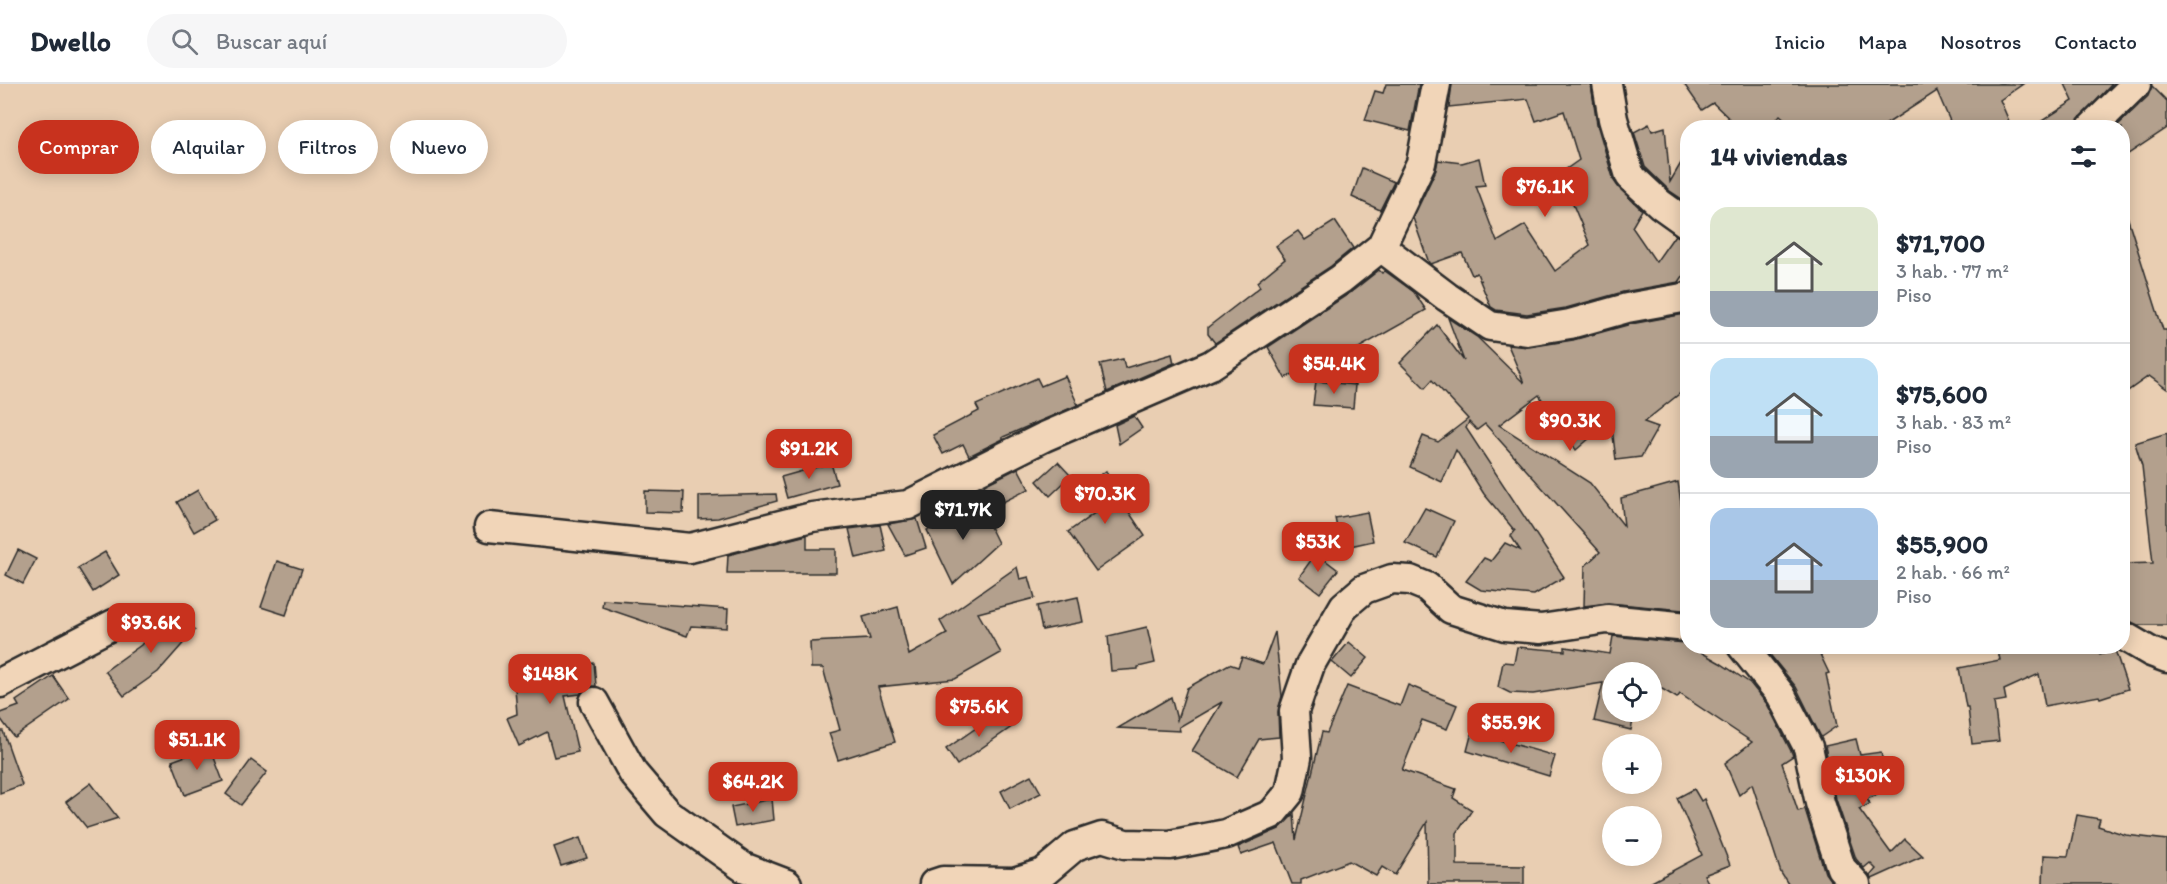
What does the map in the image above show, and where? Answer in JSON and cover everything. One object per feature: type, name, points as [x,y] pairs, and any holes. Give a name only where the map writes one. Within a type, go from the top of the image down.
[{"type":"street","points":[[489,527],[690,548],[813,517],[908,505],[1044,436],[1211,365],[1341,279],[1381,247],[1421,163],[1436,84]]},
{"type":"street","points":[[1607,84],[1613,119],[1630,176],[1660,204],[1680,218]]},
{"type":"street","points":[[2099,120],[2136,84]]},
{"type":"street","points":[[1381,247],[1490,326],[1527,331],[1570,324],[1627,308],[1680,298]]},
{"type":"street","points":[[934,884],[943,881],[1014,882],[1043,873],[1075,846],[1102,837],[1125,844],[1170,844],[1226,834],[1272,814],[1290,792],[1297,758],[1294,711],[1310,665],[1344,606],[1364,589],[1392,579],[1410,580],[1427,587],[1451,609],[1505,626],[1541,629],[1607,619],[1680,626]]},
{"type":"street","points":[[0,683],[114,624]]},
{"type":"street","points":[[2130,640],[2167,658]]},
{"type":"street","points":[[1749,654],[1781,695],[1808,747],[1820,803],[1841,868],[1856,884]]},
{"type":"street","points":[[594,702],[633,773],[667,813],[744,867],[788,884]]},
{"type":"building","points":[[1386,84],[1419,84],[1410,131],[1365,120],[1375,91],[1383,93]]},
{"type":"building","points":[[1452,84],[1591,84],[1597,124],[1614,181],[1642,210],[1632,227],[1656,262],[1675,235],[1680,237],[1679,282],[1623,292],[1566,308],[1527,314],[1496,310],[1491,307],[1477,273],[1472,275],[1462,253],[1429,263],[1413,218],[1436,170],[1438,160],[1462,163],[1479,158],[1485,185],[1476,186],[1497,242],[1525,225],[1555,271],[1590,245],[1571,200],[1564,203],[1555,177],[1579,160],[1564,111],[1536,121],[1528,99],[1449,107]]},
{"type":"building","points":[[1684,84],[2023,84],[2000,100],[2009,120],[1950,120],[1937,91],[1893,120],[1786,120],[1780,115],[1776,120],[1731,120],[1713,103],[1702,110]]},
{"type":"building","points":[[2065,84],[2112,84],[2078,120],[2043,120],[2073,101]]},
{"type":"building","points":[[2152,86],[2167,101],[2167,128],[2130,153],[2130,120],[2123,120],[2148,96]]},
{"type":"building","points":[[1649,124],[1652,131],[1665,127],[1670,182],[1680,165],[1680,198],[1645,167],[1634,132]]},
{"type":"building","points":[[1362,168],[1394,182],[1380,210],[1352,197]]},
{"type":"building","points":[[1335,221],[1353,248],[1331,266],[1215,343],[1208,334],[1208,327],[1260,287],[1257,282],[1285,259],[1276,246],[1298,231],[1305,240]]},
{"type":"building","points":[[2130,226],[2163,330],[2167,330],[2167,389],[2149,376],[2130,389]]},
{"type":"building","points":[[1379,270],[1382,273],[1385,271],[1414,292],[1426,310],[1318,371],[1319,361],[1285,378],[1268,347],[1350,293]]},
{"type":"building","points":[[1680,315],[1680,393],[1644,422],[1658,427],[1641,457],[1616,460],[1611,420],[1576,450],[1539,395],[1499,425],[1590,483],[1624,526],[1621,498],[1678,482],[1680,610],[1608,603],[1584,606],[1585,566],[1600,552],[1485,424],[1477,430],[1469,422],[1466,428],[1564,577],[1534,595],[1481,590],[1466,581],[1484,558],[1491,561],[1505,543],[1520,550],[1511,536],[1515,531],[1484,494],[1456,450],[1442,482],[1410,467],[1423,436],[1438,442],[1468,419],[1432,380],[1425,388],[1400,363],[1437,325],[1464,361],[1448,318],[1477,337],[1524,383],[1508,345],[1529,347],[1573,340],[1631,324]]},
{"type":"building","points":[[1172,354],[1174,363],[1107,392],[1100,364],[1123,359],[1125,368]]},
{"type":"building","points":[[1065,376],[1078,405],[1003,437],[969,456],[963,444],[943,454],[933,435],[979,411],[976,405],[1037,378],[1041,386]]},
{"type":"building","points":[[1316,381],[1355,385],[1353,408],[1313,405]]},
{"type":"building","points":[[1134,416],[1142,428],[1119,444],[1115,425]]},
{"type":"building","points":[[2167,433],[2167,625],[2138,625],[2130,621],[2130,564],[2153,563],[2142,466],[2135,443]]},
{"type":"building","points":[[1058,462],[1071,476],[1050,496],[1037,481]]},
{"type":"building","points":[[831,463],[837,484],[787,498],[781,477]]},
{"type":"building","points":[[1018,468],[1029,489],[995,506],[984,485]]},
{"type":"building","points":[[1106,471],[1115,491],[1145,536],[1096,571],[1068,532],[1096,512],[1080,491]]},
{"type":"building","points":[[198,490],[215,520],[194,532],[177,502]]},
{"type":"building","points":[[645,491],[684,492],[683,513],[645,512]]},
{"type":"building","points":[[776,494],[777,501],[718,518],[699,519],[699,496]]},
{"type":"building","points":[[979,504],[998,543],[953,584],[927,530]]},
{"type":"building","points":[[1425,508],[1454,521],[1437,557],[1405,543]]},
{"type":"building","points":[[1367,512],[1373,541],[1341,548],[1335,518]]},
{"type":"building","points":[[917,519],[926,548],[905,555],[888,524]]},
{"type":"building","points":[[880,525],[886,551],[856,558],[849,529]]},
{"type":"building","points":[[807,535],[807,549],[836,549],[836,573],[727,573],[728,555]]},
{"type":"building","points":[[18,550],[36,559],[23,584],[6,575]]},
{"type":"building","points":[[105,552],[119,575],[93,592],[78,568]]},
{"type":"building","points":[[1316,553],[1338,570],[1320,593],[1299,577]]},
{"type":"building","points":[[277,561],[302,569],[286,615],[261,607]]},
{"type":"building","points":[[1017,567],[1020,579],[1029,577],[1035,598],[978,613],[1001,653],[955,679],[878,687],[895,742],[838,760],[829,733],[840,730],[823,668],[811,668],[810,642],[870,639],[863,617],[898,607],[909,655],[947,634],[940,621]]},
{"type":"building","points":[[1078,597],[1083,622],[1042,630],[1037,606]]},
{"type":"building","points":[[603,600],[728,609],[727,628],[691,626],[687,636],[602,607]]},
{"type":"building","points":[[172,609],[195,630],[158,672],[124,696],[105,671],[141,645]]},
{"type":"building","points":[[1147,627],[1155,663],[1138,667],[1138,669],[1111,671],[1108,636]]},
{"type":"building","points":[[1275,632],[1282,696],[1278,712],[1279,737],[1259,739],[1237,777],[1192,751],[1222,702],[1179,727],[1180,731],[1118,728],[1171,697],[1177,720],[1187,688],[1229,664],[1238,667],[1242,657],[1263,664]]},
{"type":"building","points":[[1613,636],[1680,643],[1680,654],[1704,654],[1750,683],[1767,704],[1792,753],[1793,756],[1782,763],[1798,811],[1805,809],[1825,873],[1833,884],[1788,884],[1781,873],[1752,784],[1739,795],[1725,763],[1752,742],[1680,694],[1677,698],[1662,689],[1662,662],[1602,662],[1602,683],[1533,694],[1510,693],[1498,687],[1503,662],[1514,663],[1517,647],[1565,651],[1565,647],[1610,654]]},
{"type":"building","points":[[1349,642],[1368,658],[1351,678],[1332,662]]},
{"type":"building","points":[[1769,654],[1820,654],[1829,673],[1826,674],[1837,726],[1821,737],[1796,687]]},
{"type":"building","points":[[1999,654],[2116,654],[2128,689],[2100,698],[2099,696],[2045,706],[2039,674],[2004,690],[2006,700],[1994,702],[1999,741],[1972,744],[1968,707],[1966,707],[1959,668],[2000,660]]},
{"type":"building","points":[[594,663],[596,686],[587,687],[580,694],[565,696],[578,752],[554,757],[547,732],[519,746],[507,718],[517,714],[514,675],[546,674],[545,668]]},
{"type":"building","points":[[53,676],[69,699],[14,737],[0,718],[0,713],[19,706],[16,701]]},
{"type":"building","points":[[1408,685],[1457,705],[1447,729],[1422,720],[1402,770],[1456,789],[1453,798],[1472,810],[1457,833],[1457,865],[1524,866],[1524,884],[1428,884],[1427,822],[1395,875],[1382,867],[1376,876],[1349,861],[1301,880],[1301,884],[1292,884],[1276,843],[1241,855],[1238,847],[1279,829],[1294,814],[1296,840],[1322,732],[1327,733],[1347,686],[1400,706]]},
{"type":"building","points":[[1602,687],[1602,722],[1633,722],[1631,730],[1594,721]]},
{"type":"building","points":[[1002,710],[1013,726],[957,765],[946,749]]},
{"type":"building","points":[[0,731],[3,731],[22,785],[0,793]]},
{"type":"building","points":[[1472,732],[1555,756],[1549,776],[1467,751]]},
{"type":"building","points":[[1856,739],[1860,755],[1881,752],[1885,773],[1870,776],[1877,795],[1867,799],[1870,804],[1859,809],[1891,853],[1905,839],[1923,856],[1872,879],[1870,876],[1876,869],[1870,863],[1864,868],[1856,859],[1836,799],[1825,746]]},
{"type":"building","points":[[210,747],[223,781],[185,795],[172,761]]},
{"type":"building","points":[[251,760],[267,772],[241,805],[226,794]]},
{"type":"building","points":[[1031,775],[1041,793],[1010,809],[1001,791]]},
{"type":"building","points":[[91,783],[118,818],[87,828],[66,802]]},
{"type":"building","points":[[1694,789],[1701,801],[1704,799],[1730,865],[1704,875],[1709,884],[1648,884],[1702,855],[1677,798]]},
{"type":"building","points":[[772,799],[774,820],[735,827],[731,807]]},
{"type":"building","points":[[2077,815],[2100,819],[2098,826],[2126,835],[2167,840],[2167,884],[2043,884],[2044,855],[2068,856]]},
{"type":"building","points":[[580,838],[587,858],[561,866],[554,847]]}]
